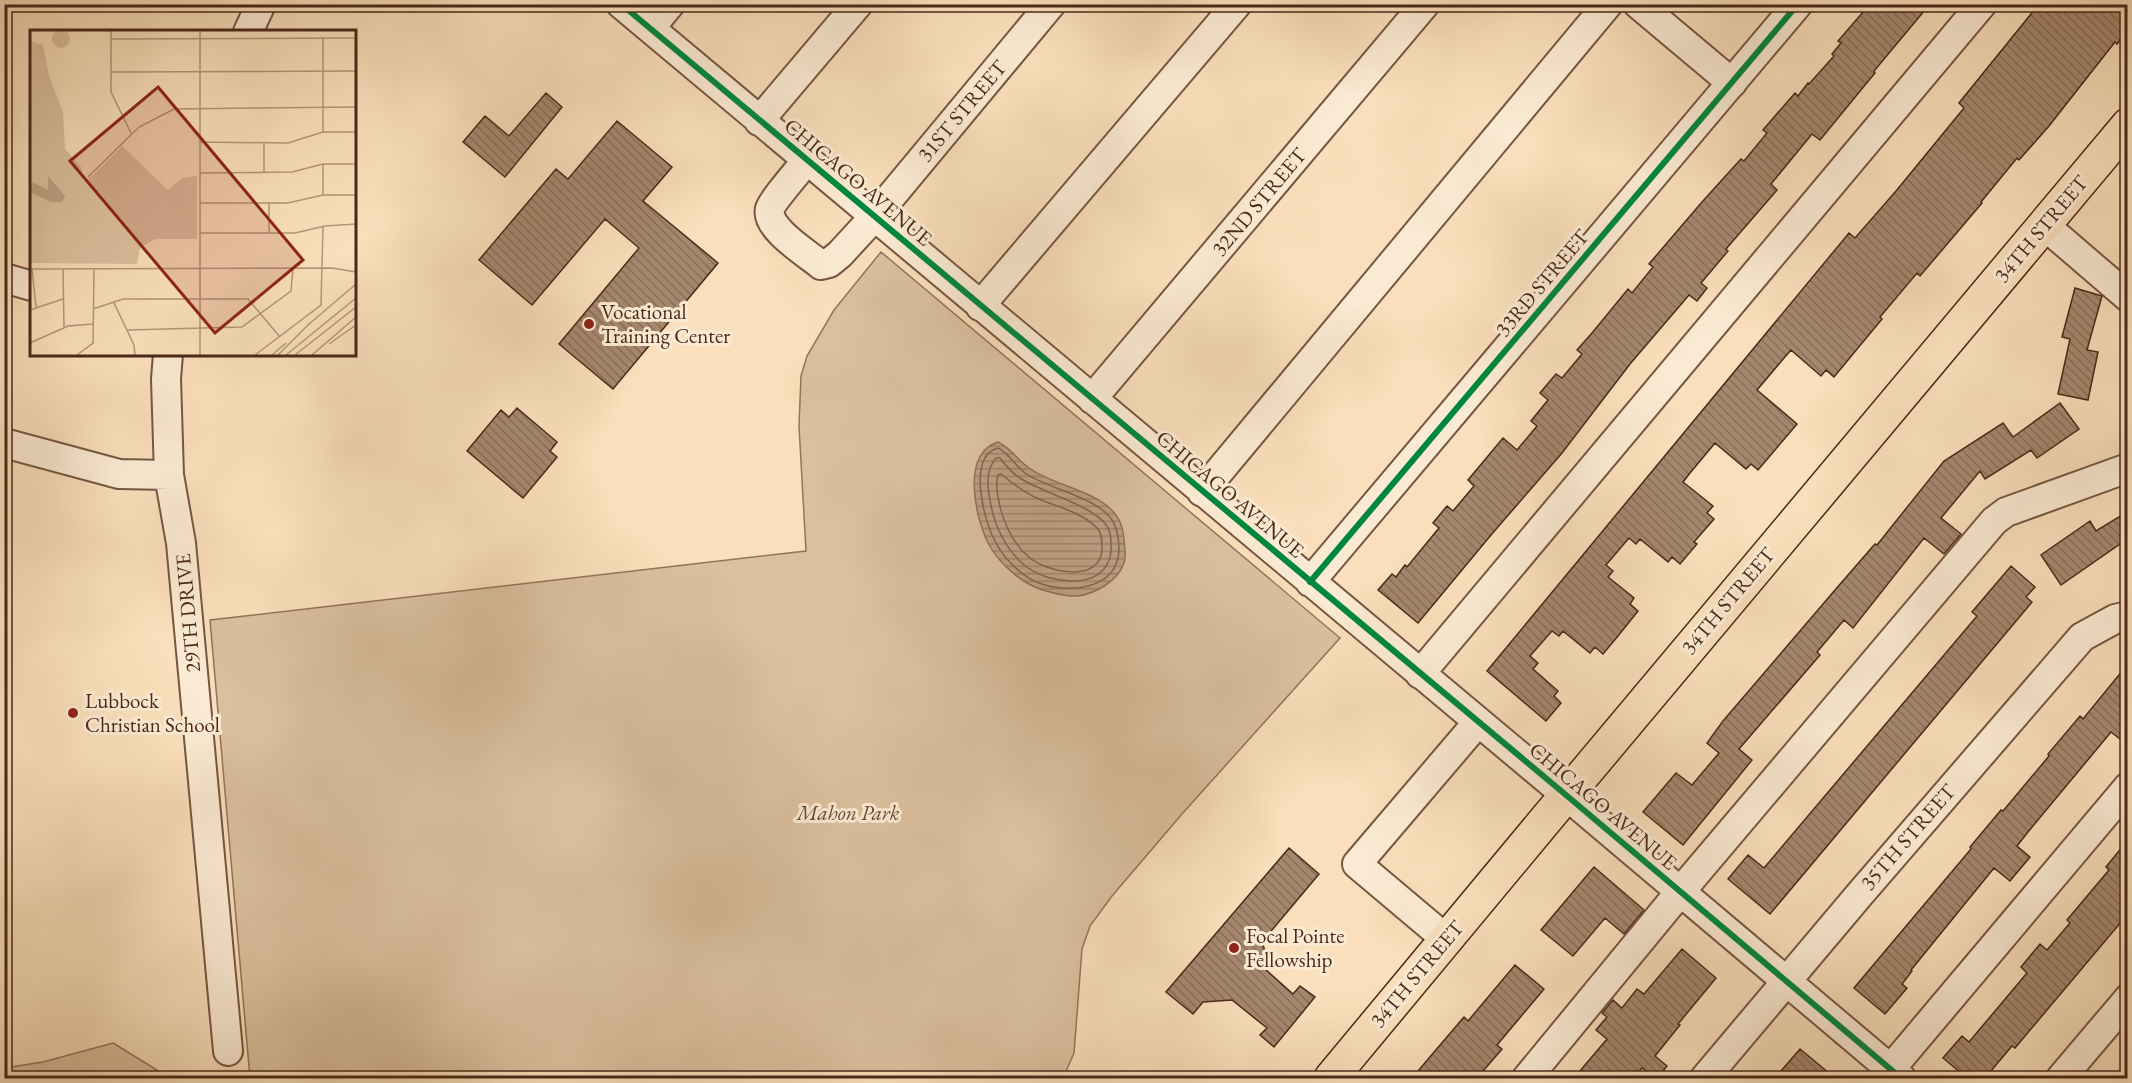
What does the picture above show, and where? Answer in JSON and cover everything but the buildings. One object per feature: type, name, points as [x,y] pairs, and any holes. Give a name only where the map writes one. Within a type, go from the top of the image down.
[{"type":"main road","name":"34TH STREET","points":[[1330,1078],[2127,125]]},
{"type":"street","points":[[250,30],[261,4]]},
{"type":"street","name":"CHICAGO AVENUE","points":[[621,4],[1566,795],[1786,982],[1891,1076]]},
{"type":"street","points":[[650,28],[670,4]]},
{"type":"street","points":[[759,121],[858,4]]},
{"type":"street","name":"31ST STREET","points":[[807,160],[770,208],[770,220],[778,230],[821,265],[829,263],[840,254],[874,217],[1051,4]]},
{"type":"street","points":[[980,306],[1237,4]]},
{"type":"street","name":"32ND STREET","points":[[1092,399],[1425,4]]},
{"type":"street","points":[[1202,492],[1608,4]]},
{"type":"street","points":[[1638,4],[1732,83]]},
{"type":"street","name":"33RD STREET","points":[[1310,582],[1798,4]]},
{"type":"street","points":[[1420,674],[1982,4]]},
{"type":"street","points":[[2044,225],[2127,297]]},
{"type":"street","points":[[4,278],[30,285]]},
{"type":"street","name":"29TH DRIVE","points":[[168,356],[166,379],[169,475],[182,543],[228,1051]]},
{"type":"street","points":[[4,443],[118,474],[169,475]]},
{"type":"street","points":[[1527,1078],[1680,892],[1994,521],[2006,512],[2127,468]]},
{"type":"street","name":"35TH STREET","points":[[1706,1078],[2082,637],[2115,619],[2127,616]]},
{"type":"street","points":[[1446,939],[1357,864],[1478,722]]},
{"type":"street","points":[[1891,1076],[2127,787]]},
{"type":"street","points":[[2061,1078],[2127,999]]},
{"type":"green space","name":"Mahon Park","points":[[881,252],[1340,638],[1182,814],[1112,896],[1090,926],[1082,949],[1074,1053],[1063,1078],[250,1078],[210,620],[806,551],[799,426],[801,376],[807,356],[834,310]]},
{"type":"green space","points":[[113,1043],[170,1078],[5,1078],[5,1068],[43,1062]]},
{"type":"water","points":[[998,442],[1007,447],[1029,468],[1087,494],[1116,515],[1123,530],[1125,558],[1121,570],[1105,586],[1084,595],[1073,596],[1046,591],[1020,579],[998,559],[983,531],[974,487],[979,459],[986,449]]},
{"type":"cycle path","points":[[621,4],[1901,1078]]},
{"type":"cycle path","points":[[1310,582],[1798,4]]},
{"type":"place","name":"Vocational Training Center","points":[[589,324]]},
{"type":"place","name":"Lubbock Christian School","points":[[73,713]]},
{"type":"place","name":"Focal Pointe Fellowship","points":[[1234,948]]}]
